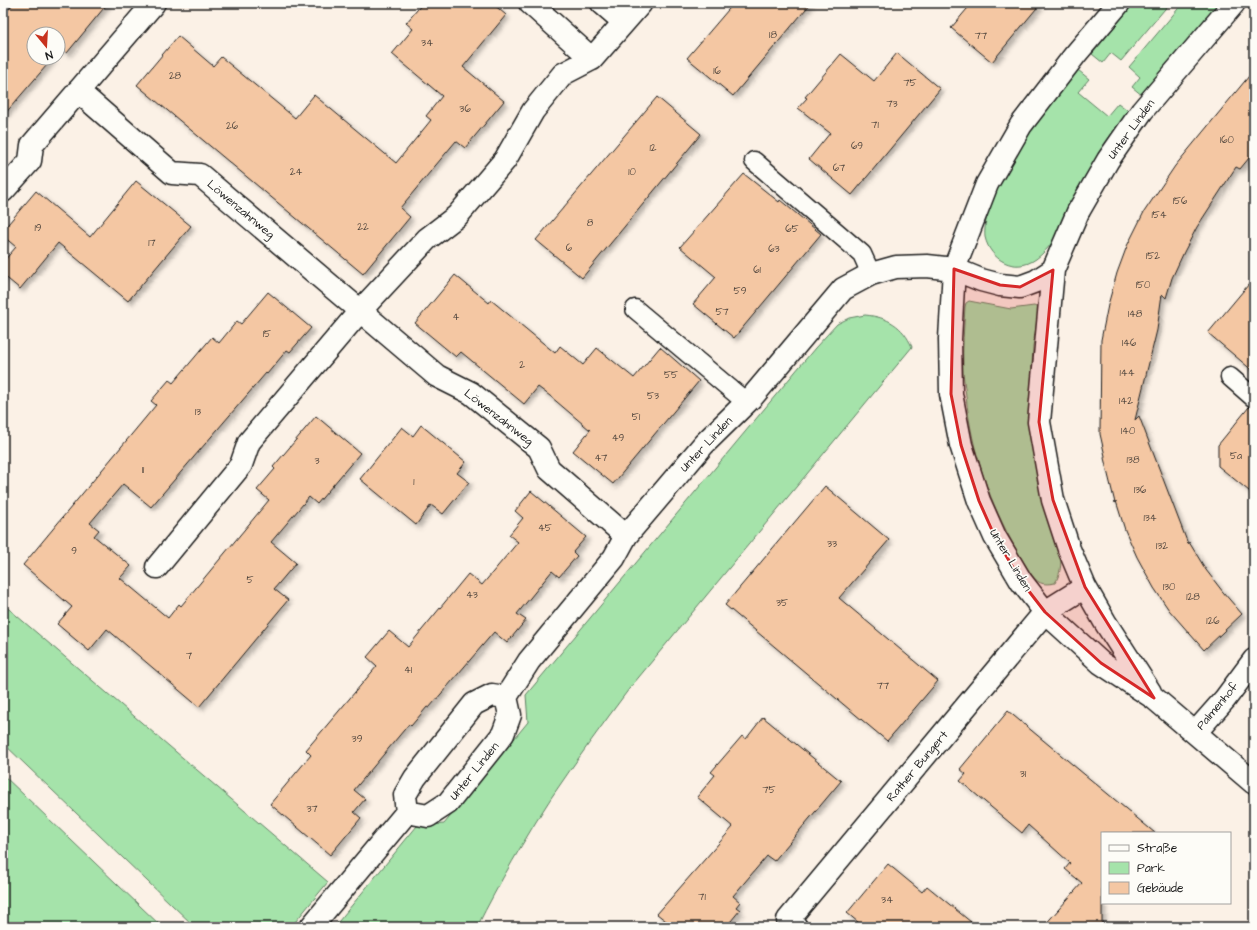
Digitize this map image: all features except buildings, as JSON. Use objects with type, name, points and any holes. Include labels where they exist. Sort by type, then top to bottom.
[{"type":"street","points":[[3,191],[30,161],[32,145],[154,3]]},
{"type":"street","points":[[530,3],[592,59]]},
{"type":"street","points":[[602,3],[624,22]]},
{"type":"street","points":[[157,567],[241,465],[249,442],[360,312],[427,239],[457,216],[505,160],[533,111],[563,74],[592,59],[641,3]]},
{"type":"street","name":"Unter Linden","points":[[1118,3],[1075,55],[1021,125],[987,184],[954,269],[950,339],[951,394],[961,445],[979,501],[995,537],[1022,581],[1045,612],[1101,663],[1154,698],[1254,783]]},
{"type":"street","name":"Unter Linden","points":[[1154,698],[1084,587],[1069,549],[1053,500],[1039,422],[1053,270],[1078,212],[1108,160],[1142,111],[1234,3]]},
{"type":"street","name":"Löwenzahnweg","points":[[78,91],[172,173],[200,175],[437,376],[471,393],[539,448],[548,469],[626,536]]},
{"type":"street","name":"Unter Linden","points":[[407,812],[428,816],[448,803],[503,734],[510,715],[506,697],[529,661],[614,558],[626,536],[704,444],[753,396],[843,289],[871,274],[896,267],[927,266],[954,269],[981,280],[1020,287],[1036,281],[1053,270]]},
{"type":"street","points":[[1045,612],[1084,587]]},
{"type":"street","name":"Rather Bungert","points":[[789,925],[1045,612]]},
{"type":"street","name":"Palmenhof","points":[[1195,733],[1225,699],[1254,660]]},
{"type":"street","points":[[311,927],[407,812],[405,795],[415,778],[474,704],[492,695],[506,697]]},
{"type":"lane","points":[[754,161],[862,254],[871,274]]},
{"type":"lane","points":[[635,309],[746,402]]},
{"type":"lane","points":[[1230,377],[1254,398]]},
{"type":"highlighted area","points":[[954,269],[1000,285],[1020,287],[1053,270],[1039,422],[1053,500],[1085,587],[1154,698],[1101,663],[1045,612],[1021,581],[995,537],[979,501],[961,445],[951,394]]},
{"type":"green space","points":[[1134,3],[1170,3],[1121,61],[1111,53],[1103,63],[1092,54]]},
{"type":"green space","points":[[1183,3],[1221,3],[1143,96],[1132,87],[1140,77],[1129,67]]},
{"type":"green space","points":[[1078,70],[1089,79],[1078,92],[1107,116],[1118,103],[1130,112],[1097,156],[1053,241],[1036,259],[1020,265],[1012,265],[1004,262],[992,252],[985,237],[986,220],[990,204],[1013,159],[1031,129]]},
{"type":"green space","points":[[969,301],[1011,309],[1034,306],[1038,308],[1033,346],[1031,386],[1032,424],[1061,553],[1060,569],[1055,583],[1046,584],[1036,580],[1017,551],[998,514],[977,457],[963,375],[965,307],[966,303]]},
{"type":"green space","points":[[865,315],[888,320],[894,324],[904,333],[912,347],[629,689],[551,798],[512,862],[477,927],[334,927],[417,826],[444,824],[528,722],[526,695],[815,348],[837,324],[849,318]]},
{"type":"green space","points":[[3,604],[328,882],[291,927],[195,927],[3,743]]},
{"type":"green space","points":[[3,775],[162,927],[3,927]]}]
